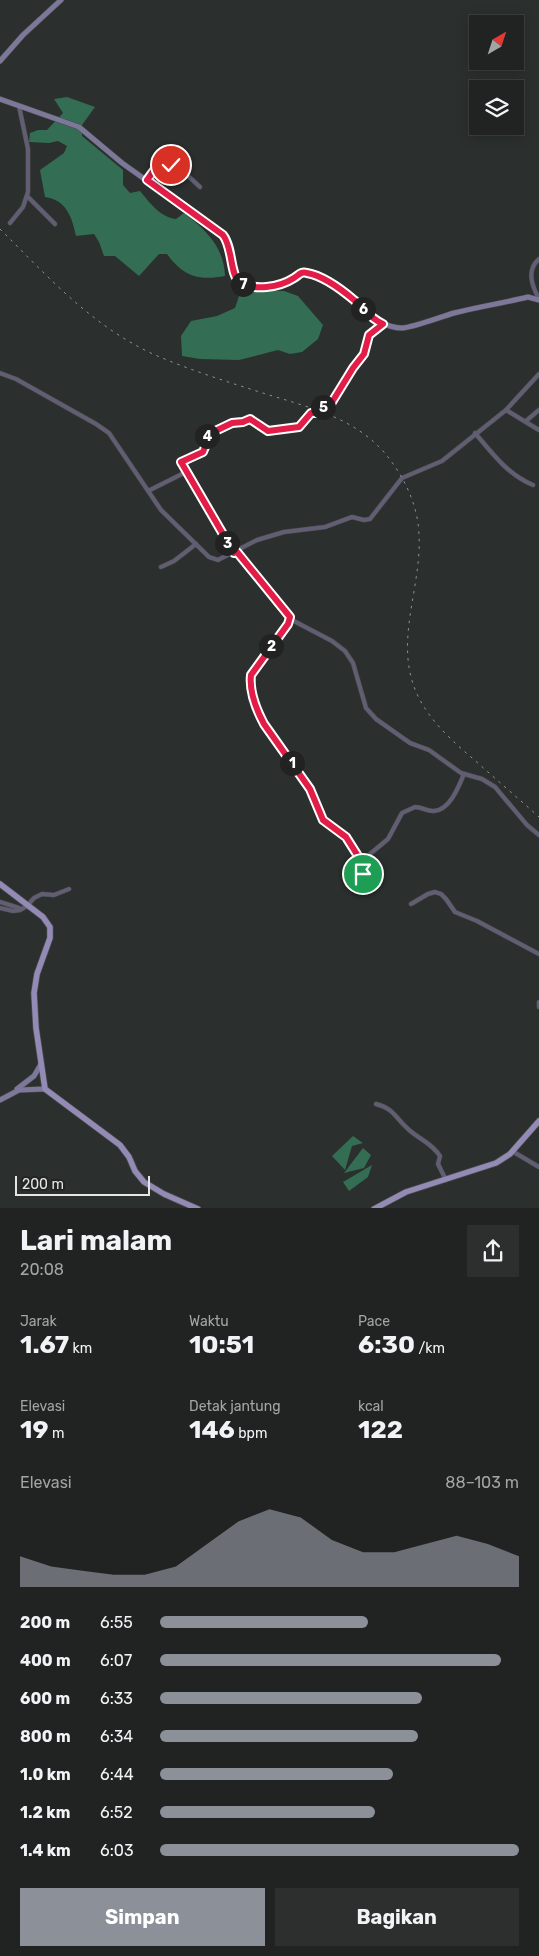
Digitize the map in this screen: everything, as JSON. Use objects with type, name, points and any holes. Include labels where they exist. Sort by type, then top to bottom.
[{"type":"main road","points":[[0,884],[25,907],[46,920],[50,927],[51,934],[37,974],[34,994],[36,1028],[45,1089],[120,1145],[130,1159],[135,1172],[144,1182],[164,1194],[198,1208]]},
{"type":"main road","points":[[374,1208],[406,1192],[492,1164],[512,1151],[539,1121]]},
{"type":"street","points":[[0,61],[23,35],[61,0]]},
{"type":"street","points":[[0,99],[79,127],[122,163],[223,235],[232,254],[235,278],[243,284],[252,287],[264,287],[294,278],[300,273],[305,272],[329,282],[383,324],[402,328],[454,313],[528,297],[539,300]]},
{"type":"street","points":[[10,223],[23,207],[27,196],[28,150],[19,106]]},
{"type":"street","points":[[147,180],[160,162],[164,161],[176,166],[200,187]]},
{"type":"street","points":[[27,196],[55,224]]},
{"type":"street","points":[[539,259],[534,265],[531,279],[539,300]]},
{"type":"street","points":[[383,324],[369,335],[364,354],[329,407],[321,408],[318,413],[311,413],[299,427],[268,431],[250,419],[232,423],[208,435],[203,452],[182,460],[181,463],[235,552],[282,604],[290,619],[332,641],[345,651],[353,664],[366,708],[376,719],[410,743],[429,750],[464,774],[495,787],[527,825],[539,834]]},
{"type":"street","points":[[0,373],[16,379],[109,433],[160,510],[212,559],[218,560],[258,540],[284,532],[325,528],[352,517],[364,520],[370,519],[402,478],[442,460],[506,410],[539,374]]},
{"type":"street","points":[[506,410],[539,430]]},
{"type":"street","points":[[526,422],[539,410]]},
{"type":"street","points":[[475,433],[502,466],[513,476],[533,485]]},
{"type":"street","points":[[148,491],[186,472]]},
{"type":"street","points":[[161,567],[174,561],[196,544]]},
{"type":"street","points":[[290,619],[251,675],[251,688],[255,705],[264,724],[310,789],[323,820],[346,837],[358,856],[365,876],[368,879],[372,875],[370,854],[388,839],[402,813],[415,806],[434,811],[438,810],[453,797],[464,774]]},
{"type":"street","points":[[0,908],[13,911],[25,907],[34,898],[42,894],[54,895],[69,888]]},
{"type":"street","points":[[411,904],[428,894],[434,892],[441,894],[455,912],[477,920],[539,954]]},
{"type":"street","points":[[0,902],[15,908],[25,907]]},
{"type":"street","points":[[539,1002],[539,1007]]},
{"type":"street","points":[[0,1100],[34,1076],[41,1064]]},
{"type":"street","points":[[13,1092],[24,1089],[45,1089]]},
{"type":"street","points":[[376,1104],[391,1110],[406,1127],[433,1146],[440,1156],[438,1164],[446,1180]]},
{"type":"street","points":[[512,1151],[539,1167]]},
{"type":"green space","points":[[67,97],[95,107],[82,125],[82,136],[123,170],[123,185],[130,193],[140,191],[156,209],[170,218],[176,219],[184,213],[200,226],[212,240],[221,256],[225,276],[207,278],[192,275],[179,267],[167,254],[159,254],[139,276],[115,256],[104,256],[94,234],[76,236],[73,223],[67,211],[59,202],[45,197],[40,170],[64,153],[67,146],[58,141],[49,143],[29,142],[30,133],[38,130],[47,130],[63,113],[54,99]]},
{"type":"green space","points":[[241,290],[284,291],[298,296],[323,325],[318,339],[302,352],[290,354],[278,350],[239,360],[200,359],[182,356],[181,336],[191,321],[217,316],[235,308]]},
{"type":"green space","points":[[353,1136],[363,1143],[352,1146],[345,1170],[332,1156]]},
{"type":"green space","points":[[363,1148],[371,1155],[364,1168],[344,1173]]},
{"type":"green space","points":[[372,1165],[368,1177],[349,1191],[343,1182]]},
{"type":"railway","points":[[0,229],[71,299],[90,315],[131,343],[195,371],[329,415],[358,430],[383,451],[397,469],[408,490],[418,523],[419,556],[410,618],[408,659],[412,680],[420,700],[446,735],[539,817]]},
{"type":"route","points":[[171,165],[161,161],[147,180],[223,235],[232,254],[235,278],[238,281],[257,288],[277,284],[305,272],[329,282],[355,300],[383,324],[369,335],[362,358],[353,368],[329,407],[321,408],[318,413],[311,413],[299,427],[268,431],[248,418],[243,422],[234,422],[209,434],[206,438],[203,452],[181,462],[234,553],[237,552],[290,617],[288,624],[251,675],[253,698],[258,714],[264,724],[312,792],[323,820],[346,837],[358,856],[363,874]]}]
